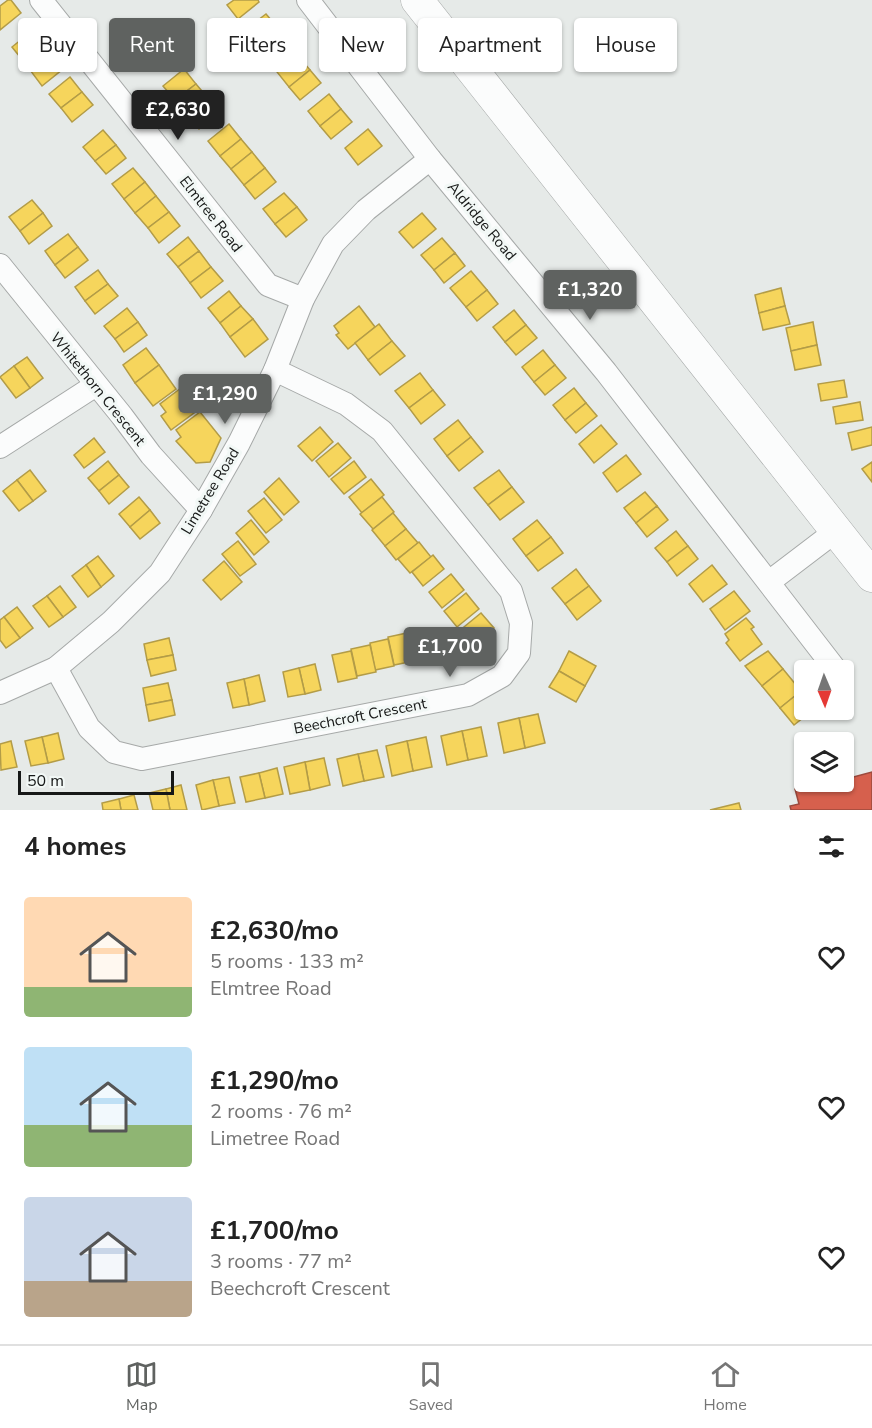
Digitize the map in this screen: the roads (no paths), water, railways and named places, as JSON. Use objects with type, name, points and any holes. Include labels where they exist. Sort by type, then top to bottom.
[{"type":"street","name":"Elmtree Road","points":[[41,0],[268,285],[303,299]]},
{"type":"street","name":"Aldridge Road","points":[[308,0],[430,159],[606,372],[828,660]]},
{"type":"street","points":[[417,0],[872,576]]},
{"type":"street","name":"Limetree Road","points":[[0,693],[56,668],[111,622],[160,573],[201,510],[239,443],[276,370],[303,299],[333,244],[366,210],[430,159]]},
{"type":"street","name":"Whitethorn Crescent","points":[[0,265],[151,455],[201,510]]},
{"type":"street","name":"Beechcroft Crescent","points":[[56,668],[89,728],[114,752],[142,759],[468,695],[502,676],[508,668],[519,653],[522,623],[511,591],[382,431],[346,404],[276,370]]},
{"type":"street","points":[[0,447],[96,385]]},
{"type":"street","points":[[769,582],[836,531]]}]
